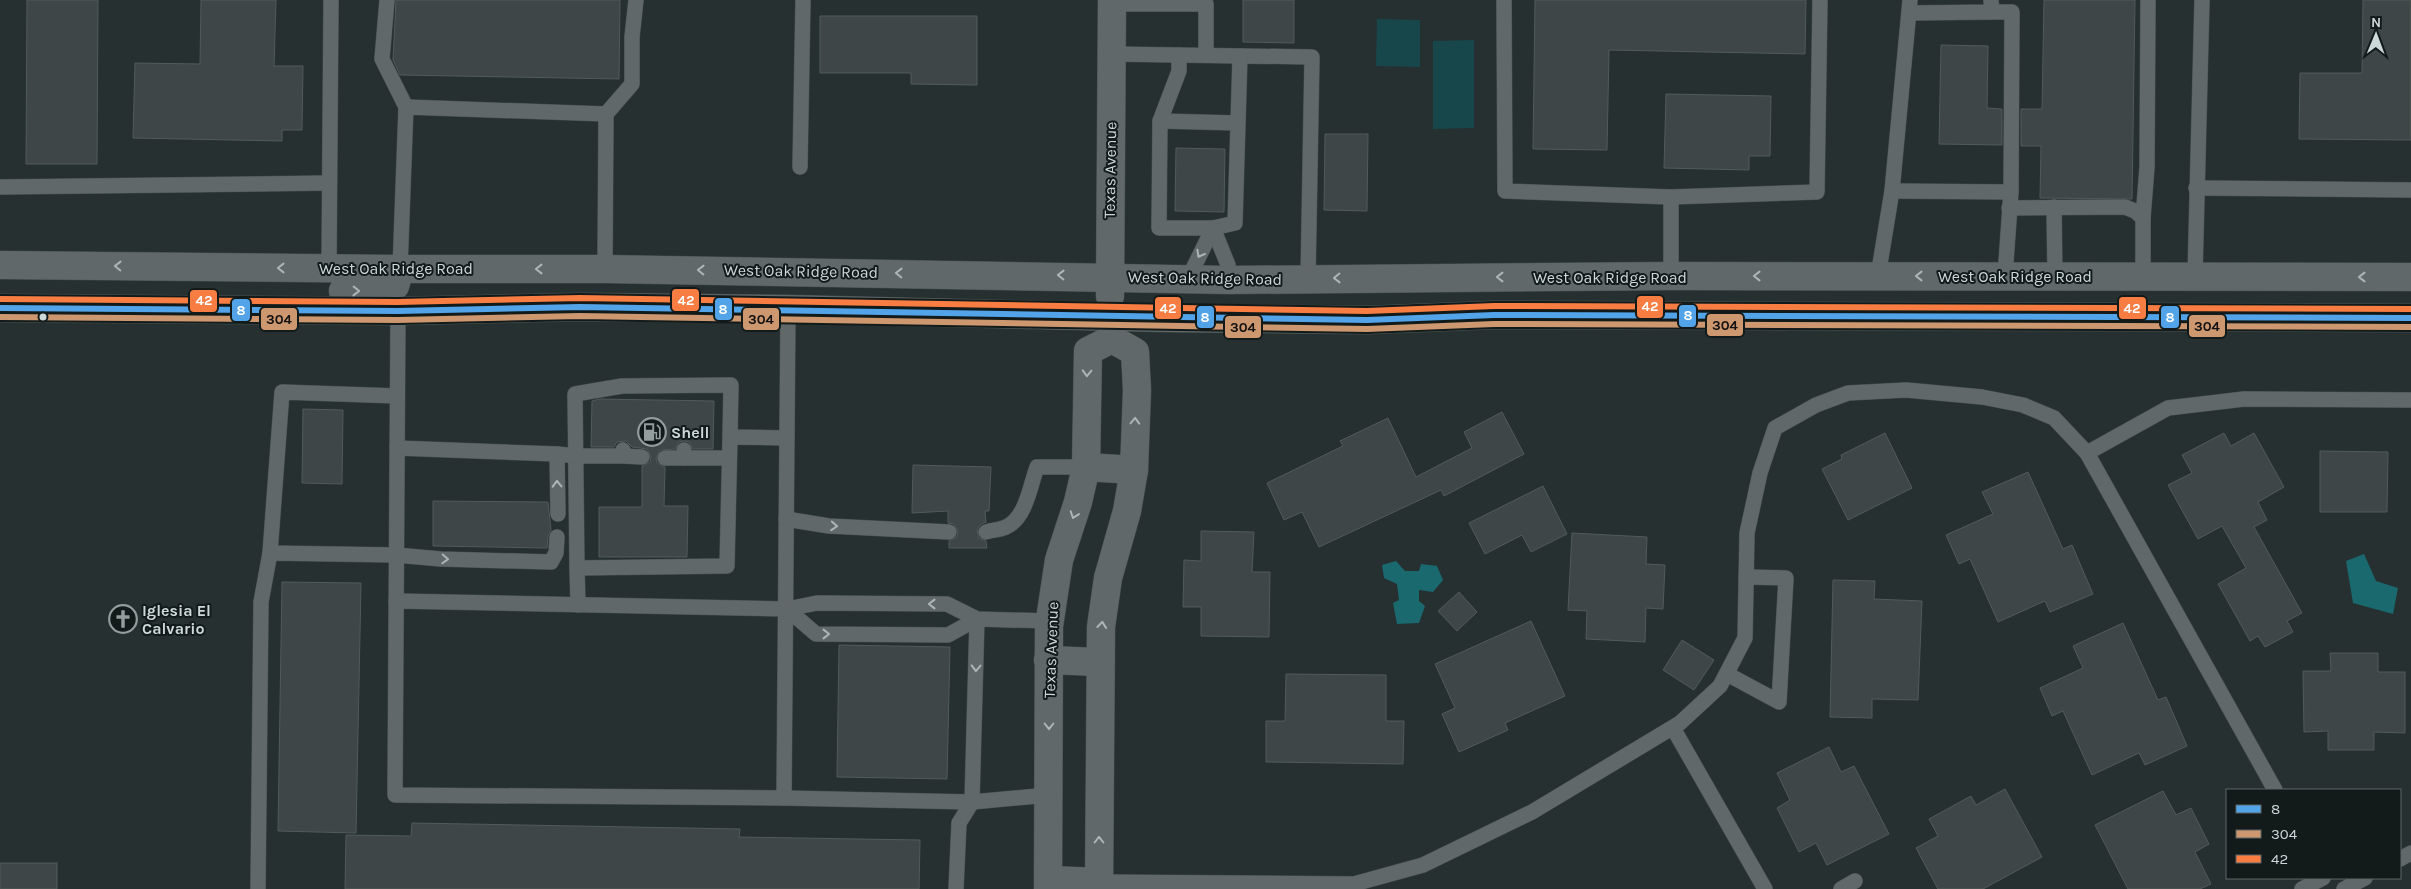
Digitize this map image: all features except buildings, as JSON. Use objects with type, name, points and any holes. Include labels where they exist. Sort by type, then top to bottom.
[{"type":"street","name":"Texas Avenue","points":[[1049,885],[1049,621],[1059,560],[1078,502],[1086,467],[1088,351],[1111,327],[1112,2]]},
{"type":"street","name":"West Oak Ridge Road","points":[[0,265],[605,269],[1110,276],[1230,280],[1671,276],[2411,277]]},
{"type":"street","points":[[315,309],[334,291],[386,291],[395,286],[400,269]]},
{"type":"street","points":[[1494,315],[1523,298],[1658,298],[1666,293],[1669,288],[1671,276]]},
{"type":"street","points":[[2075,316],[2107,301],[2162,300],[2190,297],[2194,288],[2195,276]]},
{"type":"street","points":[[0,308],[398,311],[580,307],[788,309],[1111,327],[1167,318],[1367,320],[1494,315],[2411,318]]},
{"type":"street","points":[[1049,885],[1099,885],[1099,662],[1108,578],[1127,511],[1134,470],[1136,390],[1135,352],[1111,327]]},
{"type":"street","points":[[1086,467],[1134,470]]},
{"type":"street","points":[[1048,660],[1099,662]]},
{"type":"lane","points":[[330,268],[331,0]]},
{"type":"lane","points":[[387,0],[382,59],[406,107],[400,269]]},
{"type":"lane","points":[[605,269],[606,114],[632,84],[632,37],[636,0]]},
{"type":"lane","points":[[800,167],[803,0]]},
{"type":"lane","points":[[1504,0],[1505,191],[1671,197],[1817,192],[1820,0]]},
{"type":"lane","points":[[2143,276],[2143,218],[2147,167],[2148,0]]},
{"type":"lane","points":[[2195,276],[2202,0]]},
{"type":"lane","points":[[1112,2],[1206,4],[1206,55]]},
{"type":"lane","points":[[1878,276],[1892,192],[1910,6],[1991,6],[2012,12],[2011,192],[2005,276]]},
{"type":"lane","points":[[1112,54],[1312,57],[1308,279]]},
{"type":"lane","points":[[1179,55],[1179,72],[1160,121],[1159,228],[1214,228],[1235,223],[1240,56]]},
{"type":"lane","points":[[406,107],[606,114]]},
{"type":"lane","points":[[1160,121],[1238,123]]},
{"type":"lane","points":[[0,187],[329,183]]},
{"type":"lane","points":[[2196,188],[2411,190]]},
{"type":"lane","points":[[1892,192],[2011,192]]},
{"type":"lane","points":[[1671,197],[1671,276]]},
{"type":"lane","points":[[2054,207],[2055,276]]},
{"type":"lane","points":[[2009,208],[2124,207],[2135,211],[2143,218]]},
{"type":"lane","points":[[1188,279],[1214,228]]},
{"type":"lane","points":[[1214,228],[1228,265],[1230,280]]},
{"type":"lane","points":[[784,798],[788,309]]},
{"type":"lane","points":[[398,311],[395,795],[784,798],[972,802],[1049,795]]},
{"type":"lane","points":[[577,568],[726,566],[731,384],[684,393],[575,394],[577,456],[577,568],[578,605]]},
{"type":"lane","points":[[1099,885],[1354,884],[1423,865],[1532,812],[1672,728],[1720,686],[1745,638],[1747,533],[1760,473],[1775,428],[1824,402],[1848,393],[1906,390],[1982,397],[2023,405],[2054,418],[2087,453],[2274,789]]},
{"type":"lane","points":[[258,889],[261,602],[270,553],[282,392],[397,396]]},
{"type":"lane","points":[[2087,453],[2168,408],[2244,399],[2411,400]]},
{"type":"lane","points":[[730,437],[786,438]]},
{"type":"lane","points":[[397,448],[577,456],[623,453],[642,457]]},
{"type":"lane","points":[[557,454],[558,514]]},
{"type":"lane","points":[[665,458],[684,454],[728,458]]},
{"type":"lane","points":[[986,532],[1006,527],[1016,520],[1024,506],[1037,467],[1086,467]]},
{"type":"lane","points":[[786,519],[829,526],[949,532]]},
{"type":"lane","points":[[270,553],[396,555],[441,560],[551,562],[556,552],[557,537]]},
{"type":"lane","points":[[1727,674],[1779,702],[1786,578],[1746,576]]},
{"type":"lane","points":[[396,602],[787,609],[817,603],[947,604],[978,619],[1049,621]]},
{"type":"lane","points":[[787,609],[816,634],[948,635],[978,619]]},
{"type":"lane","points":[[956,889],[959,823],[972,802],[978,619]]},
{"type":"lane","points":[[1672,728],[1765,889]]},
{"type":"lane","points":[[2302,889],[2321,879]]},
{"type":"lane","points":[[2344,889],[2363,879]]},
{"type":"lane","points":[[1841,889],[1855,881]]},
{"type":"shaded area","points":[[1377,19],[1420,20],[1420,67],[1376,66]]},
{"type":"shaded area","points":[[1474,40],[1474,128],[1433,129],[1433,41]]},
{"type":"shaded area","points":[[2364,554],[2376,581],[2398,588],[2393,614],[2353,603],[2346,561]]},
{"type":"shaded area","points":[[1396,561],[1405,571],[1419,571],[1421,564],[1437,566],[1443,580],[1433,592],[1419,590],[1419,601],[1425,606],[1419,623],[1397,624],[1393,603],[1399,600],[1397,584],[1384,578],[1382,565]]},
{"type":"transit line","name":"42","points":[[0,299],[398,302],[580,298],[1367,311],[1494,306],[2411,309]]},
{"type":"transit line","name":"8","points":[[0,308],[398,311],[580,307],[1367,320],[1494,315],[2411,318]]},
{"type":"transit line","name":"304","points":[[0,317],[398,320],[580,316],[1367,329],[1494,324],[2411,327]]},
{"type":"place","name":"Shell","points":[[652,432]]},
{"type":"place","name":"Iglesia El Calvario","points":[[123,619]]}]
